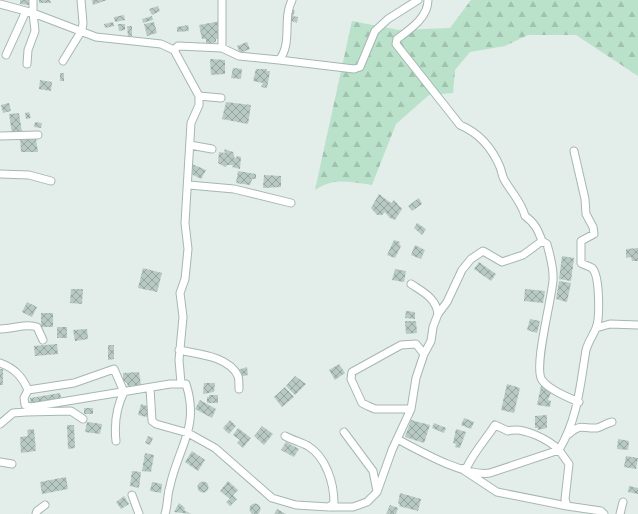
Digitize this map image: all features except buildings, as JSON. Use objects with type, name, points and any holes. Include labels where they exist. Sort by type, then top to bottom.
[{"type":"street","points":[[26,64],[28,50],[35,31],[33,0]]},
{"type":"street","points":[[63,61],[82,30],[83,23],[81,0]]},
{"type":"street","points":[[222,0],[222,48]]},
{"type":"street","points":[[279,60],[284,53],[286,45],[287,16],[292,0]]},
{"type":"street","points":[[174,50],[178,46],[222,48],[239,56],[354,70],[360,67],[375,31],[388,19],[418,0]]},
{"type":"street","points":[[428,0],[428,5],[417,24],[396,39],[396,44],[460,126],[473,131],[485,142],[500,166],[504,180],[524,209],[525,216],[533,221],[542,241],[546,244],[552,265],[553,280],[540,361],[540,375],[543,381],[566,396],[579,402]]},
{"type":"street","points":[[0,4],[33,13],[82,30],[96,37],[161,44],[174,50],[199,96],[199,105],[191,123],[186,223],[188,249],[185,279],[180,293],[183,317],[179,350],[181,384]]},
{"type":"street","points":[[6,55],[26,11]]},
{"type":"street","points":[[199,96],[221,98]]},
{"type":"street","points":[[0,136],[38,135]]},
{"type":"street","points":[[190,145],[212,149]]},
{"type":"street","points":[[397,439],[462,469],[479,474],[490,472],[559,450],[568,436],[579,402],[587,349],[591,335],[596,328],[599,303],[596,275],[593,268],[581,263],[581,241],[594,234],[593,227],[586,214],[585,199],[574,151]]},
{"type":"street","points":[[0,174],[29,175],[51,181]]},
{"type":"street","points":[[189,185],[234,189],[291,203]]},
{"type":"street","points":[[150,388],[152,421],[160,426],[188,433],[215,448],[272,498],[318,510],[329,507],[353,507],[367,502],[377,492],[397,439],[411,409],[416,378],[424,354],[431,341],[433,327],[438,314],[447,302],[462,270],[471,260],[483,251],[502,262],[523,254],[542,241]]},
{"type":"street","points":[[411,284],[429,296],[437,307],[438,314]]},
{"type":"street","points":[[0,329],[9,329],[31,324],[37,327],[43,340]]},
{"type":"street","points":[[596,328],[610,324],[638,326]]},
{"type":"street","points":[[411,409],[375,409],[362,403],[351,379],[352,372],[401,345],[416,344],[424,354]]},
{"type":"street","points":[[179,350],[214,358],[229,366],[238,376],[239,388]]},
{"type":"street","points":[[0,363],[15,370],[28,390]]},
{"type":"street","points":[[28,390],[74,383],[114,369],[124,392],[118,406],[114,427],[116,441]]},
{"type":"street","points":[[28,390],[24,398],[25,405],[31,407],[150,388],[186,384],[191,412],[188,433],[170,486],[165,514]]},
{"type":"street","points":[[0,424],[13,414],[26,412],[70,411],[83,419]]},
{"type":"street","points":[[568,436],[579,427],[598,428],[605,423],[612,422]]},
{"type":"street","points":[[462,469],[467,467],[473,454],[484,442],[495,425],[508,431],[515,429],[528,433],[554,446],[559,450],[569,464],[565,499],[567,506]]},
{"type":"street","points":[[344,432],[373,471],[377,492]]},
{"type":"street","points":[[285,436],[309,447],[324,462],[334,489],[334,503],[329,507]]},
{"type":"street","points":[[0,462],[12,464]]},
{"type":"street","points":[[462,469],[497,492],[601,511],[604,514]]},
{"type":"street","points":[[132,495],[139,514]]},
{"type":"street","points":[[620,514],[623,502]]},
{"type":"street","points":[[36,514],[37,511],[45,505]]},
{"type":"green space","points":[[471,0],[638,0],[638,76],[576,35],[528,35],[505,46],[470,52],[455,70],[453,93],[429,95],[396,124],[372,185],[336,182],[329,183],[315,190],[352,21],[399,30],[450,28]]}]
